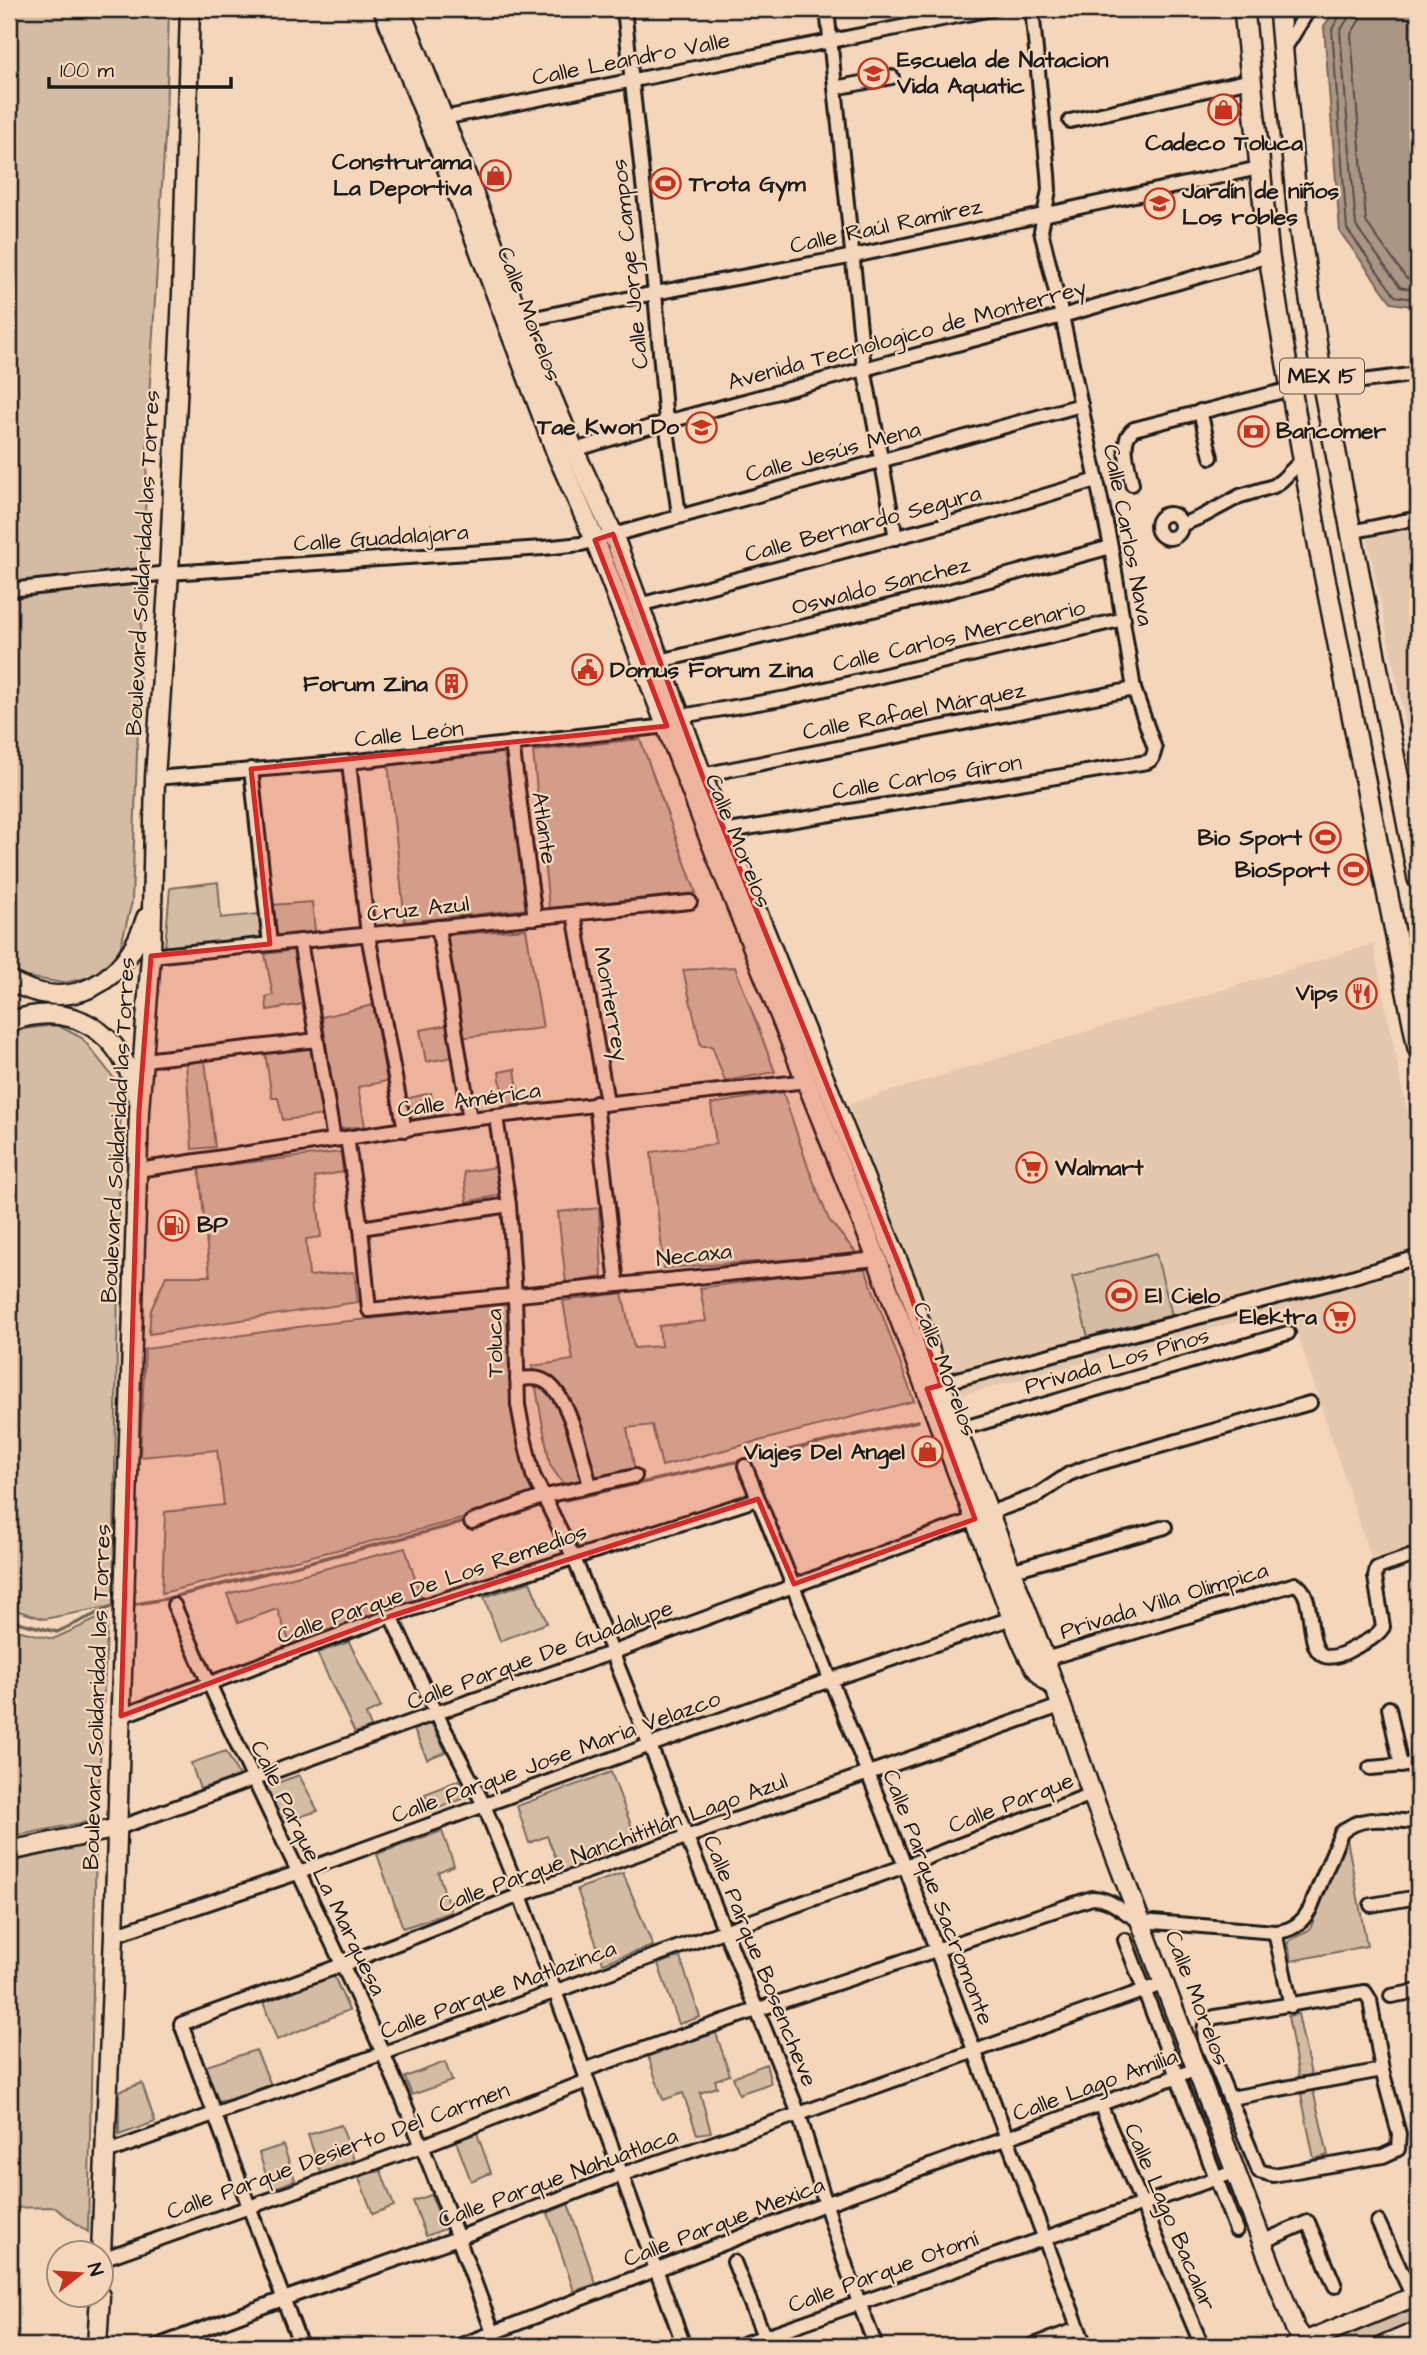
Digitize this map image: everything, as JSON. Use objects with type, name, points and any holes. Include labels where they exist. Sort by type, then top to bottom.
[{"type":"main road","name":"Boulevard Solidaridad las Torres","points":[[102,2240],[118,1828],[139,1111],[151,956],[155,778],[169,573],[182,294],[190,9]]},
{"type":"main road","name":"Calle Morelos","points":[[383,9],[470,226],[566,453],[613,534],[660,661],[674,721],[702,775],[717,833],[907,1284],[934,1387],[957,1430],[1012,1618],[1032,1665],[1042,1678],[1053,1686]]},
{"type":"main road","name":"Calle Morelos","points":[[400,9],[490,235],[595,540],[674,721],[807,1081],[877,1259],[934,1387],[982,1516],[1010,1572],[1045,1659],[1060,1706],[1164,1983],[1264,2241],[1299,2342]]},
{"type":"main road","name":"MEX 15","points":[[1244,9],[1265,225],[1291,389],[1317,538],[1418,1048]]},
{"type":"main road","name":"MEX 15","points":[[1279,9],[1298,219],[1323,386],[1418,879]]},
{"type":"main road","points":[[9,981],[30,992],[52,996],[79,991],[103,981],[131,954],[142,930],[151,899]]},
{"type":"main road","points":[[9,1021],[30,1015],[56,1015],[81,1021],[103,1034],[119,1051],[126,1064],[134,1085],[139,1111]]},
{"type":"main road","points":[[9,1851],[118,1828]]},
{"type":"main road","points":[[1299,2342],[1416,2296]]},
{"type":"main road","points":[[97,2346],[99,2310]]},
{"type":"main road","points":[[1383,2346],[1418,2331]]},
{"type":"street","name":"Calle Jorge Campos","points":[[624,9],[655,293],[666,422],[679,515]]},
{"type":"street","points":[[827,9],[864,368],[896,538]]},
{"type":"street","name":"Calle Leandro Valle","points":[[443,118],[992,9]]},
{"type":"street","name":"Calle Carlos Nava","points":[[1032,9],[1049,190],[1041,232],[1082,405],[1111,547],[1134,689],[1155,749],[1152,759]]},
{"type":"street","points":[[1283,51],[1309,9]]},
{"type":"street","points":[[835,88],[892,77]]},
{"type":"street","points":[[1070,121],[1251,80]]},
{"type":"street","name":"Calle Raúl Ramírez","points":[[520,321],[854,256],[1259,168]]},
{"type":"street","name":"Avenida Tecnologico de Monterrey","points":[[566,453],[666,422],[1062,316],[1269,256]]},
{"type":"street","points":[[1323,386],[1418,374]]},
{"type":"street","points":[[1132,484],[1125,440],[1127,433],[1200,411],[1291,389]]},
{"type":"street","name":"Calle Jesús Mena","points":[[595,540],[1082,405]]},
{"type":"street","points":[[1200,411],[1211,457]]},
{"type":"street","points":[[1181,525],[1240,496],[1274,485],[1303,459]]},
{"type":"street","name":"Calle Bernardo Segura","points":[[639,605],[896,538],[1097,480]]},
{"type":"street","points":[[1351,532],[1418,518]]},
{"type":"street","name":"Calle Guadalajara","points":[[9,590],[169,573],[543,548],[595,540]]},
{"type":"street","name":"Oswaldo Sanchez","points":[[660,661],[923,598],[1111,547]]},
{"type":"street","name":"Calle Carlos Mercenario","points":[[674,721],[787,698],[1124,619]]},
{"type":"street","name":"Calle Rafael Márquez","points":[[702,775],[1134,689]]},
{"type":"street","name":"Calle León","points":[[155,778],[348,762],[674,721]]},
{"type":"street","name":"Atlante","points":[[512,743],[535,918]]},
{"type":"street","name":"Calle Carlos Giron","points":[[717,833],[1147,762],[1152,759]]},
{"type":"street","points":[[348,762],[368,935],[405,1130]]},
{"type":"street","points":[[251,769],[270,944]]},
{"type":"street","name":"Cruz Azul","points":[[151,956],[690,902]]},
{"type":"street","name":"Monterrey","points":[[574,914],[602,1103],[617,1284]]},
{"type":"street","points":[[438,927],[470,1119]]},
{"type":"street","points":[[300,941],[317,1040],[361,1228],[509,1205]]},
{"type":"street","points":[[144,1060],[317,1040]]},
{"type":"street","name":"Calle América","points":[[138,1170],[470,1119],[807,1081]]},
{"type":"street","name":"Toluca","points":[[496,1116],[509,1205],[516,1295],[518,1405],[533,1475],[574,1558]]},
{"type":"street","name":"Necaxa","points":[[361,1228],[369,1310],[877,1259]]},
{"type":"street","points":[[934,1387],[1338,1281],[1418,1257]]},
{"type":"street","name":"Privada Los Pinos","points":[[957,1430],[1288,1333]]},
{"type":"street","points":[[517,1379],[541,1379],[561,1397],[590,1485]]},
{"type":"street","name":"Calle Parque De Guadalupe","points":[[118,1828],[611,1653],[1036,1496],[1078,1470],[1310,1402]]},
{"type":"street","name":"Calle Parque Sacromonte","points":[[746,1466],[905,1866],[1085,2346]]},
{"type":"street","points":[[471,1522],[545,1496],[635,1476]]},
{"type":"street","name":"Calle Parque De Los Remedios","points":[[121,1716],[391,1616],[758,1499]]},
{"type":"street","points":[[1010,1572],[1165,1527]]},
{"type":"street","name":"Privada Villa Olimpica","points":[[1045,1659],[1295,1584],[1303,1590],[1315,1645],[1322,1655],[1330,1658],[1344,1654],[1381,1630],[1383,1619],[1375,1577],[1377,1568],[1418,1554]]},
{"type":"street","name":"Calle Parque Bosencheve","points":[[574,1558],[799,2114],[858,2304],[876,2346]]},
{"type":"street","name":"Calle Parque La Marquesa","points":[[174,1605],[252,1780],[383,2053],[422,2146],[496,2340]]},
{"type":"street","points":[[391,1616],[436,1713],[484,1805],[520,1895],[684,2346]]},
{"type":"street","name":"Calle Parque Jose Maria Velazco","points":[[114,1935],[297,1873],[830,1680],[1012,1618]]},
{"type":"street","name":"Calle Parque Nanchititlán Lago Azul","points":[[215,2114],[180,2026],[182,2024],[520,1895],[1060,1706]]},
{"type":"street","points":[[1389,1708],[1401,1766]]},
{"type":"street","points":[[1370,1768],[1418,1764]]},
{"type":"street","name":"Calle Parque","points":[[905,1866],[1093,1794]]},
{"type":"street","points":[[1141,1921],[1275,1932],[1292,1930],[1304,1919],[1341,1833],[1350,1824],[1363,1820],[1418,1822]]},
{"type":"street","name":"Calle Parque Matlazinca","points":[[105,2153],[905,1866]]},
{"type":"street","points":[[1371,1905],[1418,1897]]},
{"type":"street","name":"Calle Parque Desierto Del Carmen","points":[[116,2254],[422,2146],[585,2075],[756,2010],[1092,1898],[1112,1901],[1141,1921]]},
{"type":"street","points":[[1275,1932],[1291,2006]]},
{"type":"street","points":[[1125,1940],[1236,2230]]},
{"type":"street","name":"Calle Parque Nahuatlaca","points":[[157,2346],[458,2238],[623,2174],[1164,1983]]},
{"type":"street","points":[[1391,1996],[1418,1991]]},
{"type":"street","points":[[1365,1992],[1370,2000],[1382,2070],[1399,2134],[1398,2149],[1393,2153],[1273,2175],[1263,2174],[1254,2164],[1231,2098],[1205,2039],[1204,2026],[1207,2021],[1222,2015],[1291,2006],[1365,1992]]},
{"type":"street","name":"Calle Lago Amilia","points":[[1007,2140],[1197,2069]]},
{"type":"street","points":[[1231,2098],[1382,2070]]},
{"type":"street","name":"Calle Lago Bacalar","points":[[1100,2104],[1202,2346]]},
{"type":"street","points":[[215,2114],[301,2346]]},
{"type":"street","name":"Calle Parque Mexica","points":[[459,2346],[496,2340],[656,2271],[825,2204],[1007,2140]]},
{"type":"street","name":"Calle Parque Otomí","points":[[737,2346],[1237,2171]]},
{"type":"street","points":[[1264,2241],[1308,2222],[1335,2286]]},
{"type":"street","points":[[1378,2222],[1416,2296]]},
{"type":"street","points":[[734,2262],[764,2336]]},
{"type":"street","points":[[1031,2346],[1078,2329]]},
{"type":"highlighted area","points":[[613,534],[702,775],[907,1284],[941,1385],[927,1389],[975,1519],[794,1584],[758,1499],[391,1616],[121,1716],[139,1111],[151,956],[270,944],[251,769],[667,726],[595,540]]},
{"type":"shaded area","points":[[9,9],[169,9],[166,120],[149,398],[132,902],[114,972],[63,983],[15,975],[9,966]]},
{"type":"shaded area","points":[[1418,526],[1418,783],[1367,537]]},
{"type":"shaded area","points":[[640,739],[696,893],[549,908],[533,751]]},
{"type":"shaded area","points":[[504,752],[528,909],[405,922],[388,763]]},
{"type":"shaded area","points":[[218,882],[221,918],[259,914],[261,942],[165,947],[170,888]]},
{"type":"shaded area","points":[[312,902],[315,931],[274,936],[271,905]]},
{"type":"shaded area","points":[[526,929],[543,1028],[459,1038],[447,935]]},
{"type":"shaded area","points":[[1373,944],[1418,1165],[1418,1547],[1371,1559],[1289,1308],[947,1399],[849,1104]]},
{"type":"shaded area","points":[[293,950],[304,1004],[267,1010],[266,997],[273,995],[265,954]]},
{"type":"shaded area","points":[[735,967],[775,1072],[725,1081],[712,1046],[701,1046],[683,970]]},
{"type":"shaded area","points":[[373,1005],[387,1081],[358,1087],[365,1126],[339,1129],[322,1017]]},
{"type":"shaded area","points":[[57,1025],[82,1038],[121,1087],[113,1606],[44,1619],[9,1608],[9,1037],[23,1029]]},
{"type":"shaded area","points":[[448,1025],[453,1057],[426,1062],[420,1030]]},
{"type":"shaded area","points":[[315,1046],[326,1115],[283,1120],[278,1098],[272,1098],[265,1052]]},
{"type":"shaded area","points":[[205,1060],[215,1147],[192,1149],[186,1062]]},
{"type":"shaded area","points":[[515,1069],[520,1104],[504,1106],[499,1072]]},
{"type":"shaded area","points":[[783,1092],[829,1220],[858,1255],[664,1268],[651,1152],[716,1144],[711,1104]]},
{"type":"shaded area","points":[[431,1093],[435,1117],[408,1120],[405,1099]]},
{"type":"shaded area","points":[[341,1152],[343,1172],[315,1177],[321,1237],[306,1239],[309,1276],[354,1272],[358,1302],[149,1334],[151,1310],[166,1276],[210,1276],[199,1168]]},
{"type":"shaded area","points":[[496,1167],[500,1195],[467,1202],[464,1172]]},
{"type":"shaded area","points":[[599,1208],[602,1277],[566,1283],[558,1212]]},
{"type":"shaded area","name":"El Cielo","points":[[1156,1254],[1172,1315],[1088,1337],[1072,1277]]},
{"type":"shaded area","points":[[864,1265],[914,1401],[662,1466],[652,1425],[627,1428],[635,1470],[568,1491],[550,1465],[532,1366],[573,1360],[563,1301],[622,1293],[634,1348],[661,1346],[659,1326],[706,1321],[700,1288]]},
{"type":"shaded area","points":[[507,1304],[512,1371],[527,1459],[552,1497],[162,1593],[165,1512],[224,1505],[217,1450],[140,1457],[145,1349],[312,1325]]},
{"type":"shaded area","points":[[405,1548],[422,1600],[291,1646],[277,1609],[238,1623],[227,1594]]},
{"type":"shaded area","points":[[530,1582],[547,1623],[500,1641],[484,1597]]},
{"type":"shaded area","points":[[108,1614],[97,1820],[9,1837],[9,1628],[53,1639]]},
{"type":"shaded area","points":[[349,1642],[381,1707],[366,1714],[371,1727],[355,1733],[317,1653]]},
{"type":"shaded area","points":[[431,1723],[446,1752],[427,1759],[414,1730]]},
{"type":"shaded area","points":[[226,1751],[239,1776],[200,1789],[191,1763]]},
{"type":"shaded area","points":[[611,1772],[639,1846],[562,1873],[547,1836],[529,1843],[517,1806]]},
{"type":"shaded area","points":[[299,1775],[318,1811],[283,1822],[266,1787]]},
{"type":"shaded area","points":[[459,1780],[470,1796],[431,1811],[425,1794]]},
{"type":"shaded area","points":[[442,1831],[454,1865],[438,1872],[451,1912],[403,1928],[377,1854]]},
{"type":"shaded area","points":[[1347,1839],[1367,1946],[1291,1961],[1288,1942],[1310,1929]]},
{"type":"shaded area","points":[[96,1843],[88,2232],[54,2207],[9,2208],[9,1862]]},
{"type":"shaded area","points":[[623,1873],[653,1946],[603,1963],[577,1889]]},
{"type":"shaded area","points":[[680,1957],[700,2017],[679,2024],[658,1964]]},
{"type":"shaded area","points":[[334,1976],[349,2010],[277,2040],[263,2002]]},
{"type":"shaded area","points":[[1298,2014],[1311,2075],[1299,2077],[1288,2016]]},
{"type":"shaded area","points":[[716,2033],[730,2075],[715,2080],[717,2087],[700,2093],[711,2132],[697,2134],[683,2093],[663,2100],[648,2056]]},
{"type":"shaded area","points":[[256,2050],[271,2085],[215,2103],[200,2068]]},
{"type":"shaded area","points":[[445,2062],[452,2081],[412,2095],[405,2077]]},
{"type":"shaded area","points":[[766,2064],[771,2083],[739,2094],[733,2077]]},
{"type":"shaded area","points":[[142,2083],[155,2122],[119,2135],[119,2091]]},
{"type":"shaded area","points":[[1313,2090],[1328,2155],[1314,2159],[1301,2094]]},
{"type":"shaded area","points":[[341,2125],[354,2160],[321,2173],[308,2135]]},
{"type":"shaded area","points":[[477,2133],[491,2173],[471,2181],[456,2141]]},
{"type":"shaded area","points":[[283,2145],[295,2180],[271,2190],[259,2153]]},
{"type":"shaded area","points":[[381,2171],[394,2206],[373,2214],[358,2176]]},
{"type":"shaded area","points":[[431,2195],[445,2229],[426,2236],[413,2201]]},
{"type":"shaded area","points":[[568,2204],[596,2284],[574,2291],[548,2213]]},
{"type":"shaded area","points":[[1418,2303],[1418,2322],[1363,2346],[1312,2346]]},
{"type":"water","points":[[1336,9],[1418,9],[1418,307],[1392,303],[1340,232],[1324,26]]},
{"type":"waterway","points":[[565,1500],[918,1421]]},
{"type":"waterway","points":[[130,1605],[165,1599],[461,1523]]},
{"type":"waterway","points":[[9,1620],[57,1632],[118,1606]]},
{"type":"place","name":"Escuela de Natacion Vida Aquatic","points":[[874,73]]},
{"type":"place","name":"Cadeco Toluca","points":[[1224,109]]},
{"type":"place","name":"Construrama La Deportiva","points":[[495,175]]},
{"type":"place","name":"Trota Gym","points":[[666,184]]},
{"type":"place","name":"Jardín de niños Los robles","points":[[1159,204]]},
{"type":"place","name":"Tae Kwon Do","points":[[702,427]]},
{"type":"place","name":"Bancomer","points":[[1253,431]]},
{"type":"place","name":"Domus Forum Zina","points":[[587,670]]},
{"type":"place","name":"Forum Zina","points":[[451,684]]},
{"type":"place","name":"Bio Sport","points":[[1325,838]]},
{"type":"place","name":"BioSport","points":[[1353,870]]},
{"type":"place","name":"Vips","points":[[1361,993]]},
{"type":"place","name":"Walmart","points":[[1032,1168]]},
{"type":"place","name":"BP","points":[[174,1225]]},
{"type":"place","name":"El Cielo","points":[[1122,1296]]},
{"type":"place","name":"Elektra","points":[[1340,1317]]},
{"type":"place","name":"Viajes Del Angel","points":[[928,1452]]}]
